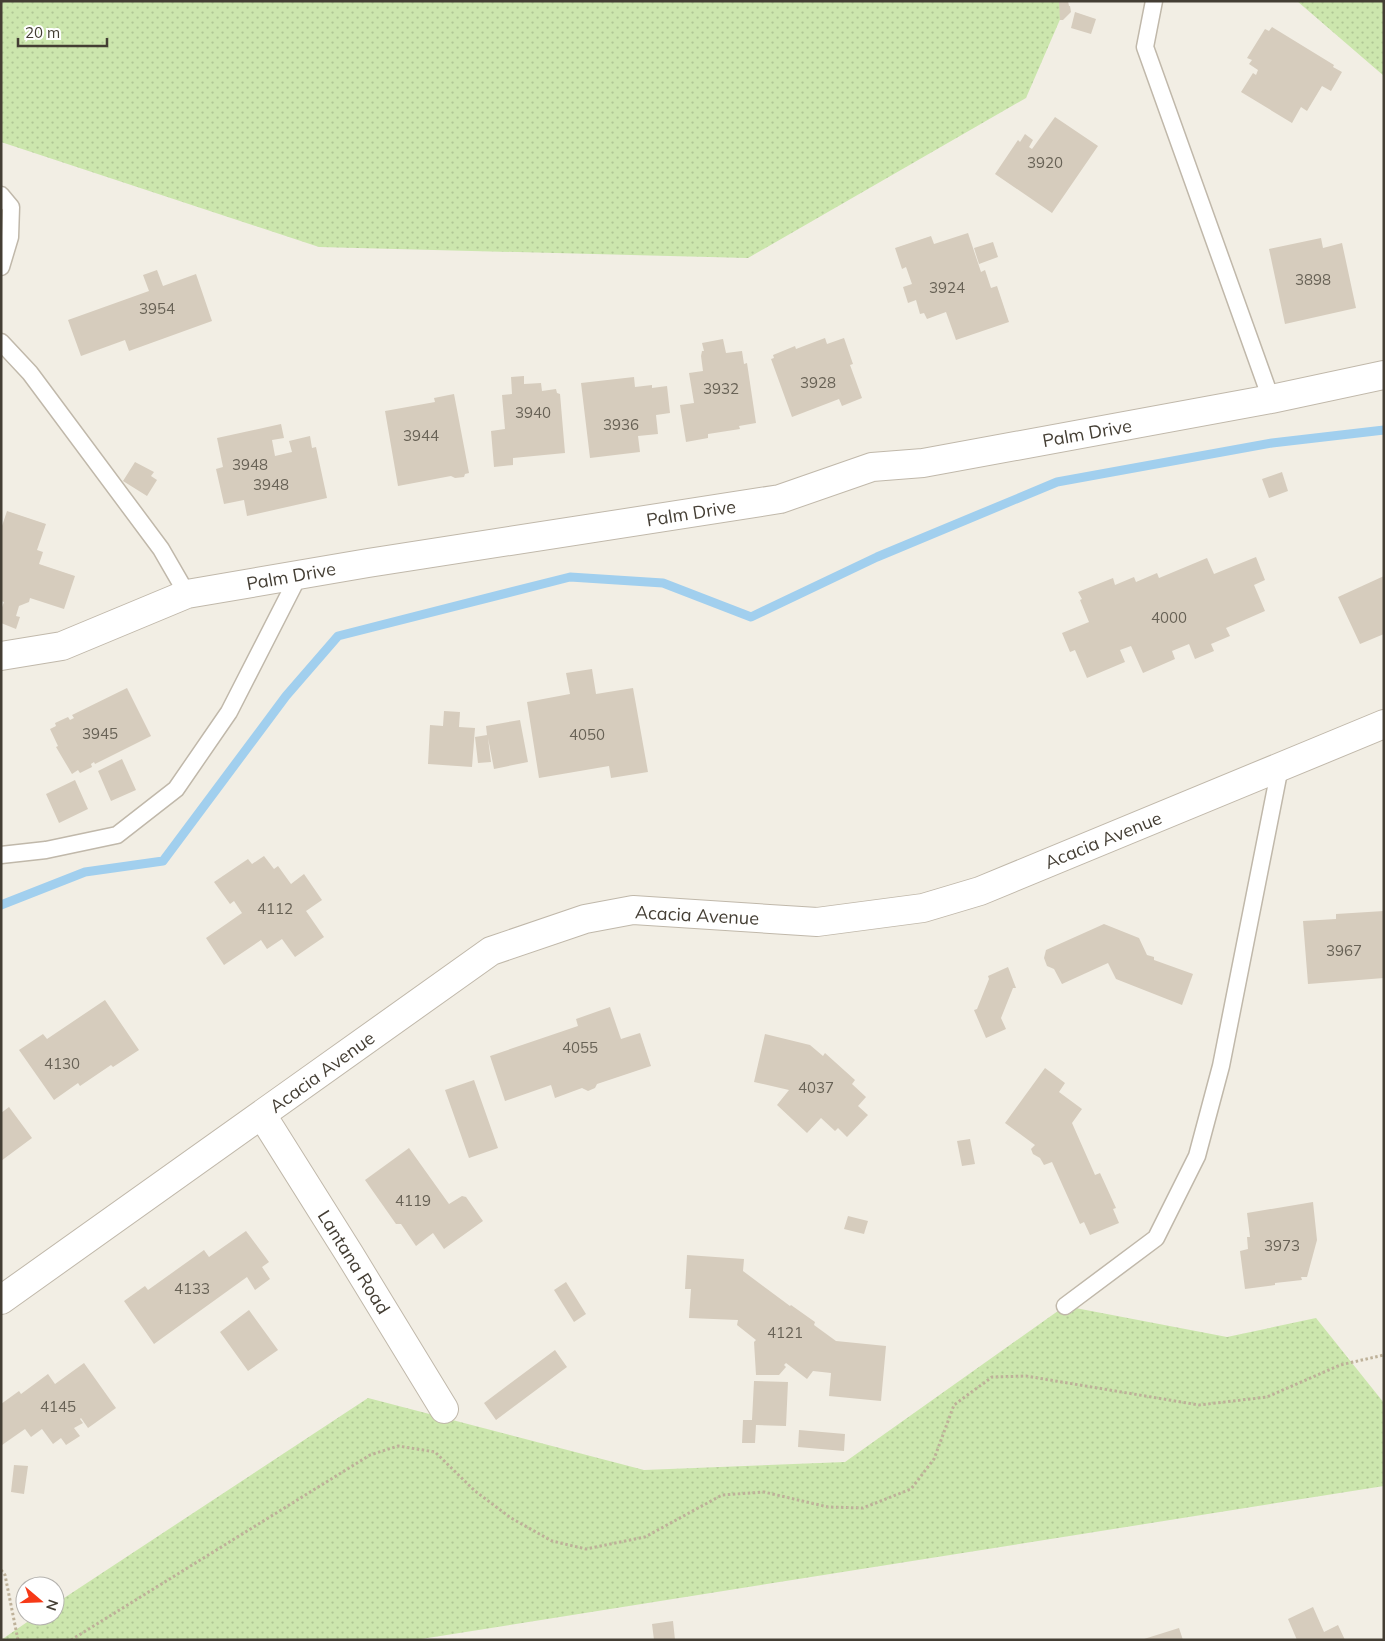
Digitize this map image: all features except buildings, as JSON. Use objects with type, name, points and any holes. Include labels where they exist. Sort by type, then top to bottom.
[{"type":"street","name":"Palm Drive","points":[[1,656],[62,646],[187,594],[368,562],[780,499],[872,467],[923,463],[1270,399],[1384,375]]},
{"type":"street","name":"Acacia Avenue","points":[[1,1300],[491,951],[585,919],[633,910],[817,922],[923,908],[980,891],[1384,724]]},
{"type":"street","name":"Lantana Road","points":[[262,1115],[444,1409]]},
{"type":"lane","points":[[1154,1],[1145,47],[1270,399]]},
{"type":"lane","points":[[1,195],[11,207],[10,237],[1,268]]},
{"type":"lane","points":[[1,342],[30,373],[161,549],[187,594]]},
{"type":"lane","points":[[1,855],[46,850],[117,835],[176,789],[229,712],[300,575]]},
{"type":"lane","points":[[1065,1306],[1156,1238],[1197,1156],[1222,1066],[1280,767]]},
{"type":"path","points":[[71,1640],[370,1454],[398,1446],[435,1452],[475,1491],[511,1518],[552,1542],[586,1549],[645,1537],[722,1495],[764,1492],[828,1506],[863,1508],[911,1489],[934,1459],[954,1405],[992,1377],[1026,1376],[1199,1405],[1268,1397],[1340,1365],[1384,1355]]},
{"type":"path","points":[[1,1570],[5,1575],[18,1640]]},
{"type":"green space","points":[[1,1],[1068,1],[1026,98],[748,258],[319,247],[1,142]]},
{"type":"green space","points":[[1297,1],[1384,1],[1384,76]]},
{"type":"green space","points":[[1065,1306],[1227,1337],[1316,1318],[1384,1403],[1384,1486],[415,1640],[1,1640],[21,1626],[65,1626],[65,1597],[368,1398],[644,1470],[845,1462]]},
{"type":"waterway","points":[[1,905],[85,872],[163,861],[286,696],[338,636],[570,577],[663,583],[751,617],[877,557],[1057,482],[1272,443],[1384,430]]}]
